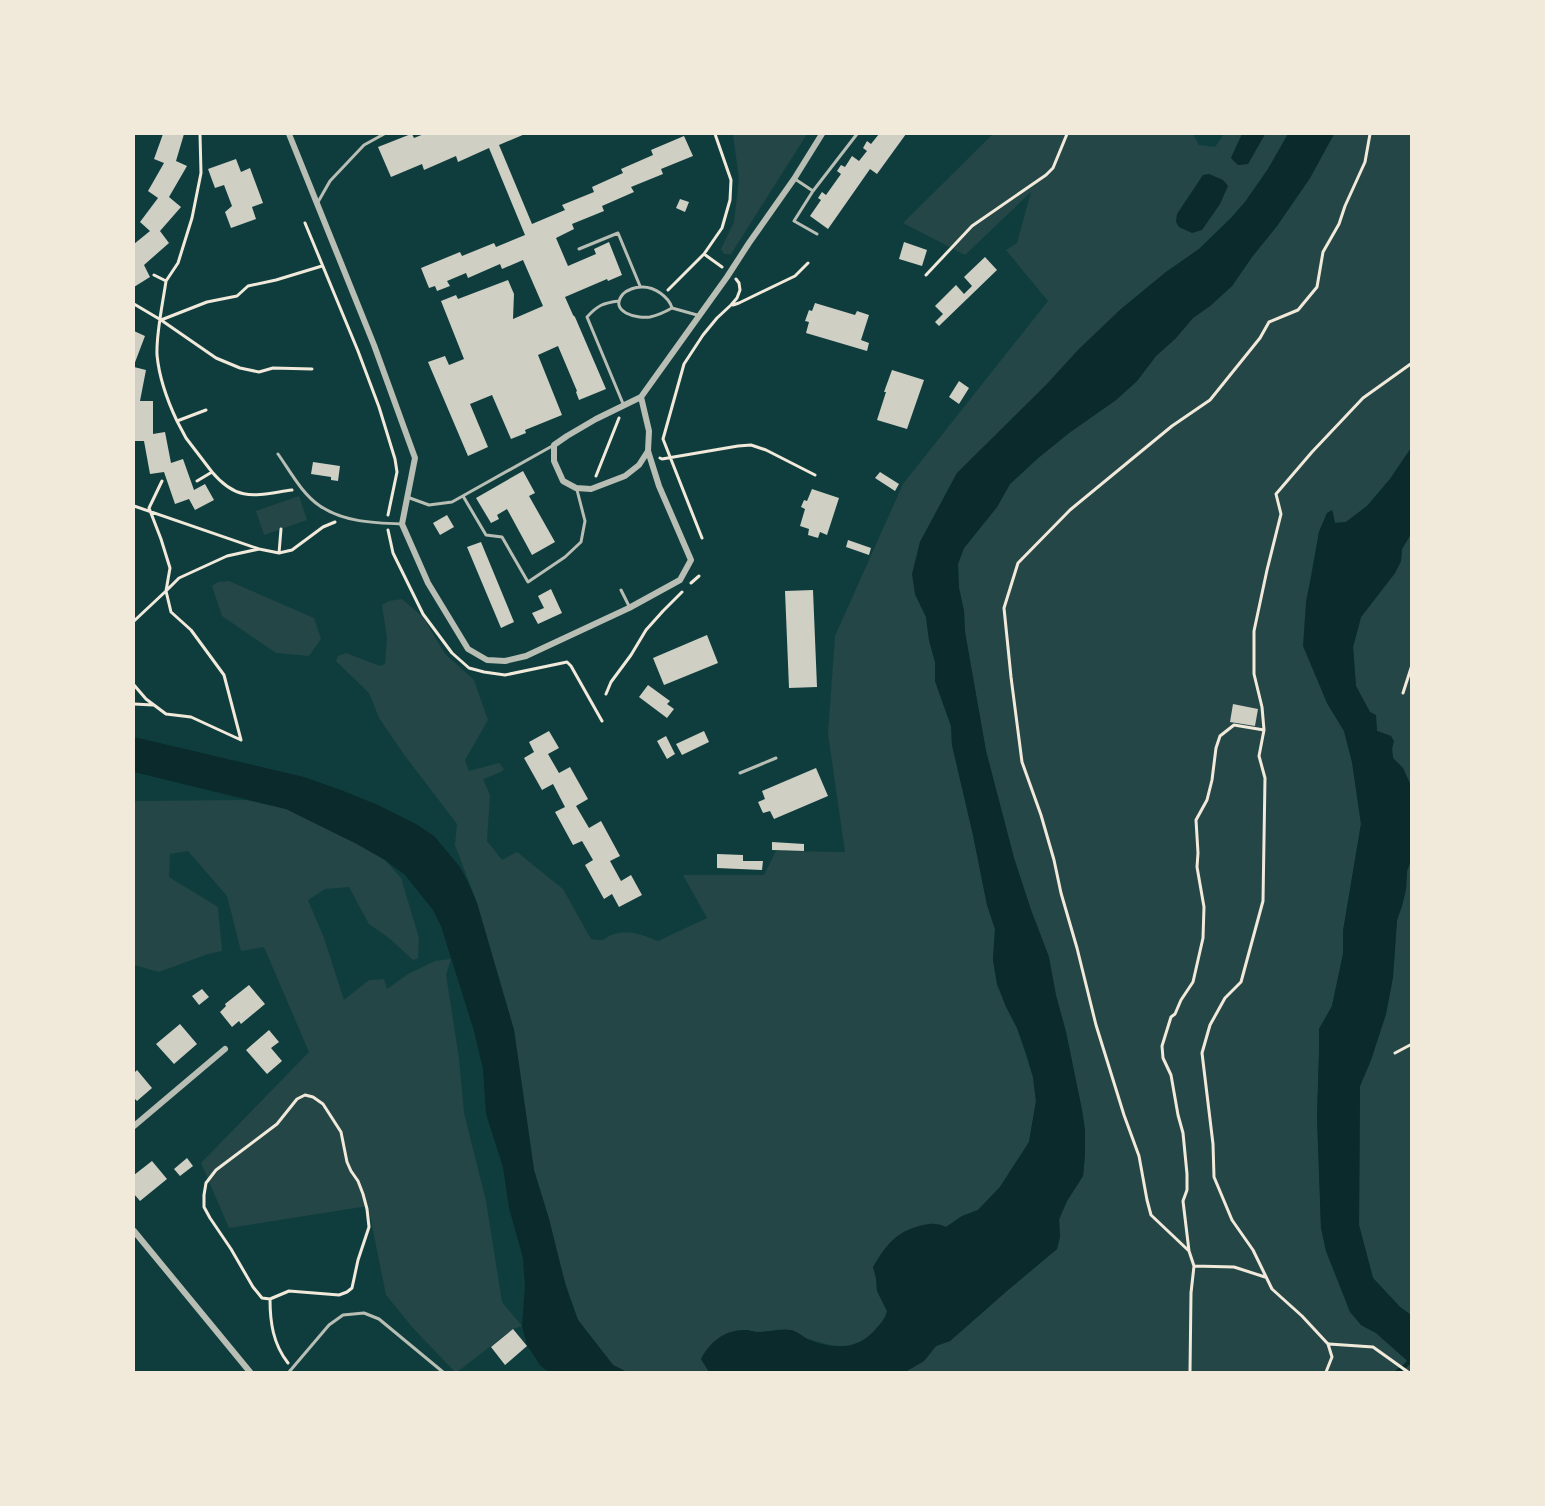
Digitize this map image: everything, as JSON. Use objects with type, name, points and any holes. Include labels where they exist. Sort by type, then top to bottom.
[{"type":"street","points":[[290,134],[374,345],[415,458],[402,524],[428,583],[468,649],[487,660],[505,661],[526,656],[630,608],[680,580],[691,560],[659,486],[648,451],[649,430],[641,397]]},
{"type":"street","points":[[648,451],[639,465],[626,476],[591,489],[576,488],[563,481],[555,461],[554,445],[641,397],[794,179],[822,134]]},
{"type":"street","points":[[134,1126],[225,1049]]},
{"type":"street","points":[[134,1231],[250,1372]]},
{"type":"lane","points":[[317,203],[330,181],[364,145],[384,134]]},
{"type":"lane","points":[[817,234],[794,221],[813,191],[856,134]]},
{"type":"lane","points":[[794,179],[813,191]]},
{"type":"lane","points":[[579,249],[618,233],[640,286]]},
{"type":"lane","points":[[640,286],[663,295],[670,300],[672,308],[663,314],[648,317],[634,316],[620,308],[619,301],[622,294],[640,286]]},
{"type":"lane","points":[[619,301],[607,302],[596,307],[587,317],[624,406]]},
{"type":"lane","points":[[672,308],[699,316]]},
{"type":"lane","points":[[407,497],[429,505],[452,502],[554,445]]},
{"type":"lane","points":[[278,454],[302,489],[319,506],[345,518],[369,523],[402,524]]},
{"type":"lane","points":[[463,496],[486,534],[502,537],[528,582],[565,557],[581,542],[585,521],[576,488]]},
{"type":"lane","points":[[621,590],[630,608]]},
{"type":"lane","points":[[740,773],[777,758]]},
{"type":"lane","points":[[289,1372],[329,1325],[343,1314],[364,1313],[379,1319],[443,1372]]},
{"type":"path","points":[[200,134],[201,173],[192,218],[178,263],[166,281],[160,320],[157,355],[167,398],[186,438],[222,484],[238,494],[249,496],[302,489]]},
{"type":"path","points":[[663,295],[704,254],[722,228],[730,200],[731,180],[715,134]]},
{"type":"path","points":[[926,275],[972,226],[1046,175],[1053,168],[1067,134]]},
{"type":"path","points":[[1189,1251],[1151,1215],[1140,1156],[1124,1115],[1096,1025],[1051,849],[1022,762],[1004,608],[1018,563],[1070,510],[1172,426],[1210,400],[1260,338],[1269,322],[1298,310],[1317,287],[1323,252],[1339,224],[1365,162],[1370,134]]},
{"type":"path","points":[[702,538],[663,439],[684,364],[703,335],[737,298],[740,290],[739,283],[729,273],[704,254]]},
{"type":"path","points":[[731,305],[795,276],[808,263]]},
{"type":"path","points":[[160,320],[207,302],[237,296],[248,286],[323,266]]},
{"type":"path","points":[[153,275],[166,281]]},
{"type":"path","points":[[134,304],[216,358],[240,368],[259,372],[273,369],[312,369]]},
{"type":"path","points":[[1326,1372],[1332,1356],[1328,1344],[1272,1288],[1252,1250],[1232,1220],[1214,1177],[1213,1144],[1202,1053],[1210,1025],[1225,998],[1241,982],[1263,900],[1265,778],[1260,756],[1264,730],[1262,706],[1254,675],[1254,631],[1281,514],[1276,494],[1363,398],[1412,363]]},
{"type":"path","points":[[591,489],[624,406]]},
{"type":"path","points":[[177,422],[206,410]]},
{"type":"path","points":[[648,451],[662,459],[751,445],[766,450],[815,475]]},
{"type":"path","points":[[197,481],[212,472]]},
{"type":"path","points":[[134,686],[146,699],[166,714],[191,717],[241,740],[224,675],[191,630],[171,612],[166,591],[170,568],[149,508],[162,481]]},
{"type":"path","points":[[134,506],[259,549],[279,553],[292,550],[323,527],[345,518]]},
{"type":"path","points":[[279,553],[281,529]]},
{"type":"path","points":[[134,621],[179,578],[227,556],[259,549]]},
{"type":"path","points":[[606,693],[646,630],[663,610],[699,576]]},
{"type":"path","points":[[1403,693],[1412,665]]},
{"type":"path","points":[[134,704],[155,706]]},
{"type":"path","points":[[1190,1372],[1191,1293],[1194,1266],[1189,1251],[1183,1201],[1187,1190],[1187,1174],[1183,1133],[1171,1075],[1163,1058],[1162,1046],[1172,1017],[1193,982],[1203,938],[1204,907],[1197,867],[1196,820],[1207,800],[1216,748],[1220,736],[1234,725],[1264,730]]},
{"type":"path","points":[[1395,1053],[1412,1044]]},
{"type":"path","points":[[305,1095],[323,1104],[340,1132],[347,1162],[363,1194],[369,1227],[352,1288],[347,1292],[339,1295],[289,1291],[270,1299],[262,1298],[253,1287],[210,1218],[204,1207],[206,1183],[216,1170],[276,1124],[297,1099],[305,1095]]},
{"type":"path","points":[[1194,1266],[1234,1267],[1266,1277]]},
{"type":"path","points":[[270,1299],[275,1341],[293,1369]]},
{"type":"path","points":[[1328,1344],[1373,1347],[1408,1372]]},
{"type":"shaded area","points":[[733,134],[807,134],[731,254],[724,254],[721,249],[734,222],[739,179]]},
{"type":"shaded area","points":[[993,134],[1193,134],[1199,145],[1215,147],[1224,134],[1242,134],[1231,158],[1238,165],[1248,164],[1265,134],[1288,134],[1268,169],[1231,218],[1199,249],[1166,272],[1121,309],[957,473],[920,542],[915,594],[926,617],[935,662],[935,681],[951,726],[952,745],[987,905],[995,929],[993,960],[997,984],[1017,1028],[1033,1077],[1036,1101],[1029,1142],[1000,1187],[978,1210],[962,1216],[873,1267],[877,1291],[887,1311],[885,1319],[858,1344],[846,1347],[830,1345],[808,1339],[791,1330],[757,1332],[744,1330],[728,1333],[701,1359],[709,1372],[627,1372],[613,1365],[578,1320],[561,1270],[534,1170],[514,1030],[477,903],[455,845],[457,824],[379,718],[369,693],[336,661],[338,656],[346,653],[380,666],[385,664],[387,638],[382,605],[389,601],[402,599],[423,617],[445,654],[474,680],[488,720],[465,760],[469,771],[499,763],[504,769],[483,779],[490,795],[487,841],[502,860],[517,852],[563,889],[591,939],[602,940],[614,934],[626,932],[658,941],[707,918],[683,875],[764,875],[776,851],[845,852],[828,734],[835,636],[903,484],[1048,301],[1006,250],[1017,243],[1031,192],[965,255],[903,223]]},
{"type":"shaded area","points":[[1242,134],[1265,134],[1248,164],[1238,165],[1231,158]]},
{"type":"shaded area","points":[[1288,134],[1334,134],[1310,178],[1232,286],[1193,318],[1156,356],[1137,381],[1116,400],[1069,433],[1010,484],[997,507],[964,548],[958,564],[965,632],[986,751],[1014,858],[1049,957],[1085,1130],[1083,1176],[1059,1219],[1060,1237],[1057,1249],[950,1341],[936,1346],[924,1361],[905,1372],[709,1372],[701,1359],[713,1342],[731,1332],[791,1330],[807,1339],[834,1346],[852,1345],[868,1337],[882,1321],[887,1311],[877,1291],[873,1267],[882,1252],[906,1231],[932,1224],[946,1227],[962,1216],[978,1210],[1000,1187],[1029,1142],[1036,1101],[1033,1077],[1017,1028],[997,984],[993,960],[995,929],[987,905],[952,745],[951,726],[935,681],[935,662],[926,617],[915,594],[912,574],[920,542],[957,473],[1121,309],[1166,272],[1199,249],[1231,218],[1268,169]]},
{"type":"shaded area","points":[[1334,134],[1411,134],[1411,448],[1390,479],[1367,506],[1346,522],[1335,523],[1333,511],[1327,513],[1319,532],[1306,602],[1319,682],[1327,703],[1344,731],[1352,762],[1361,824],[1343,931],[1343,954],[1332,1006],[1319,1029],[1317,1116],[1321,1228],[1326,1251],[1351,1312],[1361,1325],[1376,1333],[1411,1364],[1411,1372],[905,1372],[924,1361],[936,1346],[950,1341],[1057,1249],[1060,1237],[1059,1220],[1067,1201],[1083,1176],[1085,1154],[1082,1110],[1066,1032],[1014,858],[986,751],[965,632],[958,564],[964,548],[997,507],[1010,484],[1069,433],[1116,400],[1137,381],[1156,356],[1193,318],[1232,286],[1310,178]]},
{"type":"shaded area","points":[[1209,174],[1223,180],[1228,186],[1220,204],[1202,230],[1192,233],[1179,227],[1176,222],[1177,214],[1203,175]]},
{"type":"shaded area","points":[[1411,448],[1411,534],[1402,549],[1401,561],[1395,573],[1361,617],[1353,647],[1356,686],[1370,712],[1376,715],[1377,731],[1391,736],[1394,741],[1393,758],[1403,768],[1411,786],[1411,860],[1397,920],[1393,977],[1386,1014],[1360,1086],[1359,1225],[1373,1278],[1400,1307],[1411,1315],[1411,1364],[1376,1333],[1361,1325],[1350,1312],[1326,1251],[1321,1228],[1317,1116],[1319,1029],[1332,1006],[1343,954],[1343,931],[1361,824],[1352,762],[1344,731],[1327,703],[1303,646],[1306,602],[1319,532],[1327,513],[1332,510],[1335,523],[1346,522],[1367,506],[1390,479]]},
{"type":"shaded area","points":[[299,496],[307,520],[264,535],[256,511]]},
{"type":"shaded area","points":[[1411,534],[1411,786],[1403,768],[1393,758],[1391,736],[1377,731],[1376,724],[1356,686],[1353,647],[1361,617],[1395,573],[1401,561],[1402,549]]},
{"type":"shaded area","points":[[229,581],[314,618],[321,639],[309,656],[276,653],[222,616],[212,586],[218,582]]},
{"type":"shaded area","points":[[134,737],[304,777],[341,790],[416,824],[434,836],[460,867],[477,903],[514,1030],[534,1170],[566,1287],[578,1320],[613,1365],[627,1372],[548,1372],[540,1365],[527,1345],[522,1326],[525,1286],[523,1258],[509,1208],[503,1167],[486,1114],[483,1069],[474,1031],[441,926],[433,910],[405,875],[385,860],[286,809],[134,772]]},
{"type":"shaded area","points":[[246,800],[286,809],[357,844],[385,860],[401,878],[419,938],[418,958],[413,960],[389,938],[369,924],[349,887],[325,889],[308,900],[324,938],[344,1000],[369,980],[384,979],[387,989],[408,974],[435,961],[451,959],[446,975],[459,1058],[464,1113],[486,1201],[502,1302],[522,1326],[513,1329],[457,1372],[413,1328],[386,1295],[368,1206],[229,1228],[201,1163],[309,1052],[264,947],[241,951],[227,896],[188,851],[170,854],[169,877],[218,907],[222,951],[159,972],[134,965],[134,801]]},
{"type":"shaded area","points":[[1411,860],[1411,1315],[1400,1307],[1373,1278],[1359,1225],[1360,1086],[1386,1014],[1393,977],[1397,920]]},
{"type":"building","points":[[163,134],[184,134],[176,161],[187,166],[169,197],[181,207],[160,231],[169,243],[144,265],[150,277],[134,287],[134,244],[150,231],[140,222],[158,198],[148,191],[164,163],[154,159]]},
{"type":"building","points":[[412,134],[414,138],[424,134],[525,134],[499,145],[532,224],[565,210],[562,205],[594,192],[592,187],[623,173],[621,169],[653,155],[651,150],[684,136],[693,156],[661,169],[663,174],[631,187],[634,192],[602,206],[604,211],[572,224],[574,229],[556,238],[568,266],[596,254],[594,249],[609,242],[622,275],[565,297],[606,389],[579,400],[558,346],[538,355],[562,415],[525,430],[526,433],[511,439],[492,395],[470,404],[488,447],[468,456],[428,362],[445,356],[449,365],[464,359],[441,301],[456,295],[458,299],[508,280],[514,294],[513,319],[543,306],[523,260],[502,269],[500,264],[468,278],[466,273],[447,281],[450,286],[437,291],[435,286],[429,288],[421,268],[460,252],[462,256],[494,243],[496,247],[525,235],[489,148],[458,162],[456,156],[424,170],[422,164],[391,177],[378,147]]},
{"type":"building","points":[[879,134],[906,134],[877,174],[870,169],[828,229],[810,216],[821,200],[818,198],[822,192],[826,195],[841,174],[837,171],[841,165],[845,167],[852,156],[859,161],[867,151],[863,148],[867,141],[871,144]]},
{"type":"building","points":[[236,159],[241,172],[250,168],[263,203],[252,207],[256,219],[231,228],[225,212],[232,206],[224,185],[215,188],[208,169]]},
{"type":"building","points":[[680,199],[689,202],[685,212],[676,208]]},
{"type":"building","points":[[904,242],[927,250],[922,266],[899,259]]},
{"type":"building","points":[[985,257],[997,270],[939,326],[935,322],[943,314],[935,306],[956,285],[964,294],[972,286],[964,277]]},
{"type":"building","points":[[815,303],[855,315],[857,311],[869,315],[861,340],[869,343],[867,351],[806,333],[809,322],[805,321],[809,310],[812,311]]},
{"type":"building","points":[[134,331],[145,336],[134,365]]},
{"type":"building","points":[[134,367],[146,370],[140,401],[153,401],[153,434],[165,432],[171,463],[183,459],[194,490],[205,484],[214,500],[195,510],[189,499],[175,504],[164,472],[150,474],[144,441],[134,441]]},
{"type":"building","points":[[892,370],[924,380],[907,429],[877,420]]},
{"type":"building","points":[[959,381],[969,388],[959,404],[949,397]]},
{"type":"building","points":[[313,462],[340,466],[338,481],[331,480],[331,477],[311,474]]},
{"type":"building","points":[[523,471],[535,493],[529,496],[555,542],[532,555],[507,509],[497,515],[499,519],[491,523],[476,498]]},
{"type":"building","points":[[880,472],[899,484],[895,491],[875,478]]},
{"type":"building","points":[[812,489],[839,498],[827,535],[820,532],[818,538],[808,535],[809,529],[800,526],[805,509],[801,507],[804,500],[807,501]]},
{"type":"building","points":[[447,515],[454,527],[440,535],[433,523]]},
{"type":"building","points":[[848,540],[871,548],[869,555],[846,547]]},
{"type":"building","points":[[481,542],[514,622],[501,628],[467,547]]},
{"type":"building","points":[[551,589],[562,613],[538,624],[532,613],[544,608],[538,596]]},
{"type":"building","points":[[813,590],[817,687],[789,688],[785,591]]},
{"type":"building","points":[[707,635],[718,663],[664,685],[653,658]]},
{"type":"building","points":[[648,685],[670,701],[667,704],[674,709],[667,718],[639,697]]},
{"type":"building","points":[[1233,704],[1258,709],[1255,726],[1230,722]]},
{"type":"building","points":[[549,731],[559,748],[548,754],[559,773],[570,767],[588,799],[576,806],[589,828],[601,821],[620,856],[610,861],[621,881],[631,875],[642,895],[619,907],[612,894],[604,899],[585,865],[593,860],[582,841],[573,845],[555,812],[565,807],[553,784],[542,790],[524,758],[534,752],[529,742]]},
{"type":"building","points":[[704,731],[709,742],[682,755],[676,744]]},
{"type":"building","points":[[666,736],[675,754],[667,759],[657,741]]},
{"type":"building","points":[[816,768],[828,796],[774,819],[770,811],[763,813],[758,802],[765,799],[762,791]]},
{"type":"building","points":[[772,842],[804,844],[804,851],[772,850]]},
{"type":"building","points":[[717,854],[743,855],[743,861],[763,861],[762,870],[717,868]]},
{"type":"building","points":[[249,985],[265,1004],[241,1024],[239,1021],[232,1027],[220,1012],[226,1006],[225,1004]]},
{"type":"building","points":[[202,989],[209,997],[199,1005],[192,996]]},
{"type":"building","points":[[180,1024],[197,1044],[174,1064],[156,1044]]},
{"type":"building","points":[[269,1030],[279,1042],[271,1048],[282,1061],[267,1074],[246,1050]]},
{"type":"building","points":[[137,1070],[152,1088],[137,1101],[134,1100],[134,1073]]},
{"type":"building","points":[[187,1158],[193,1166],[180,1176],[174,1169]]},
{"type":"building","points":[[152,1161],[167,1179],[140,1201],[134,1194],[134,1175]]},
{"type":"building","points":[[513,1329],[527,1346],[505,1365],[491,1347]]},
{"type":"waterway","points":[[1404,1367],[1412,1359]]},
{"type":"waterway","points":[[1397,1372],[1401,1369]]}]
